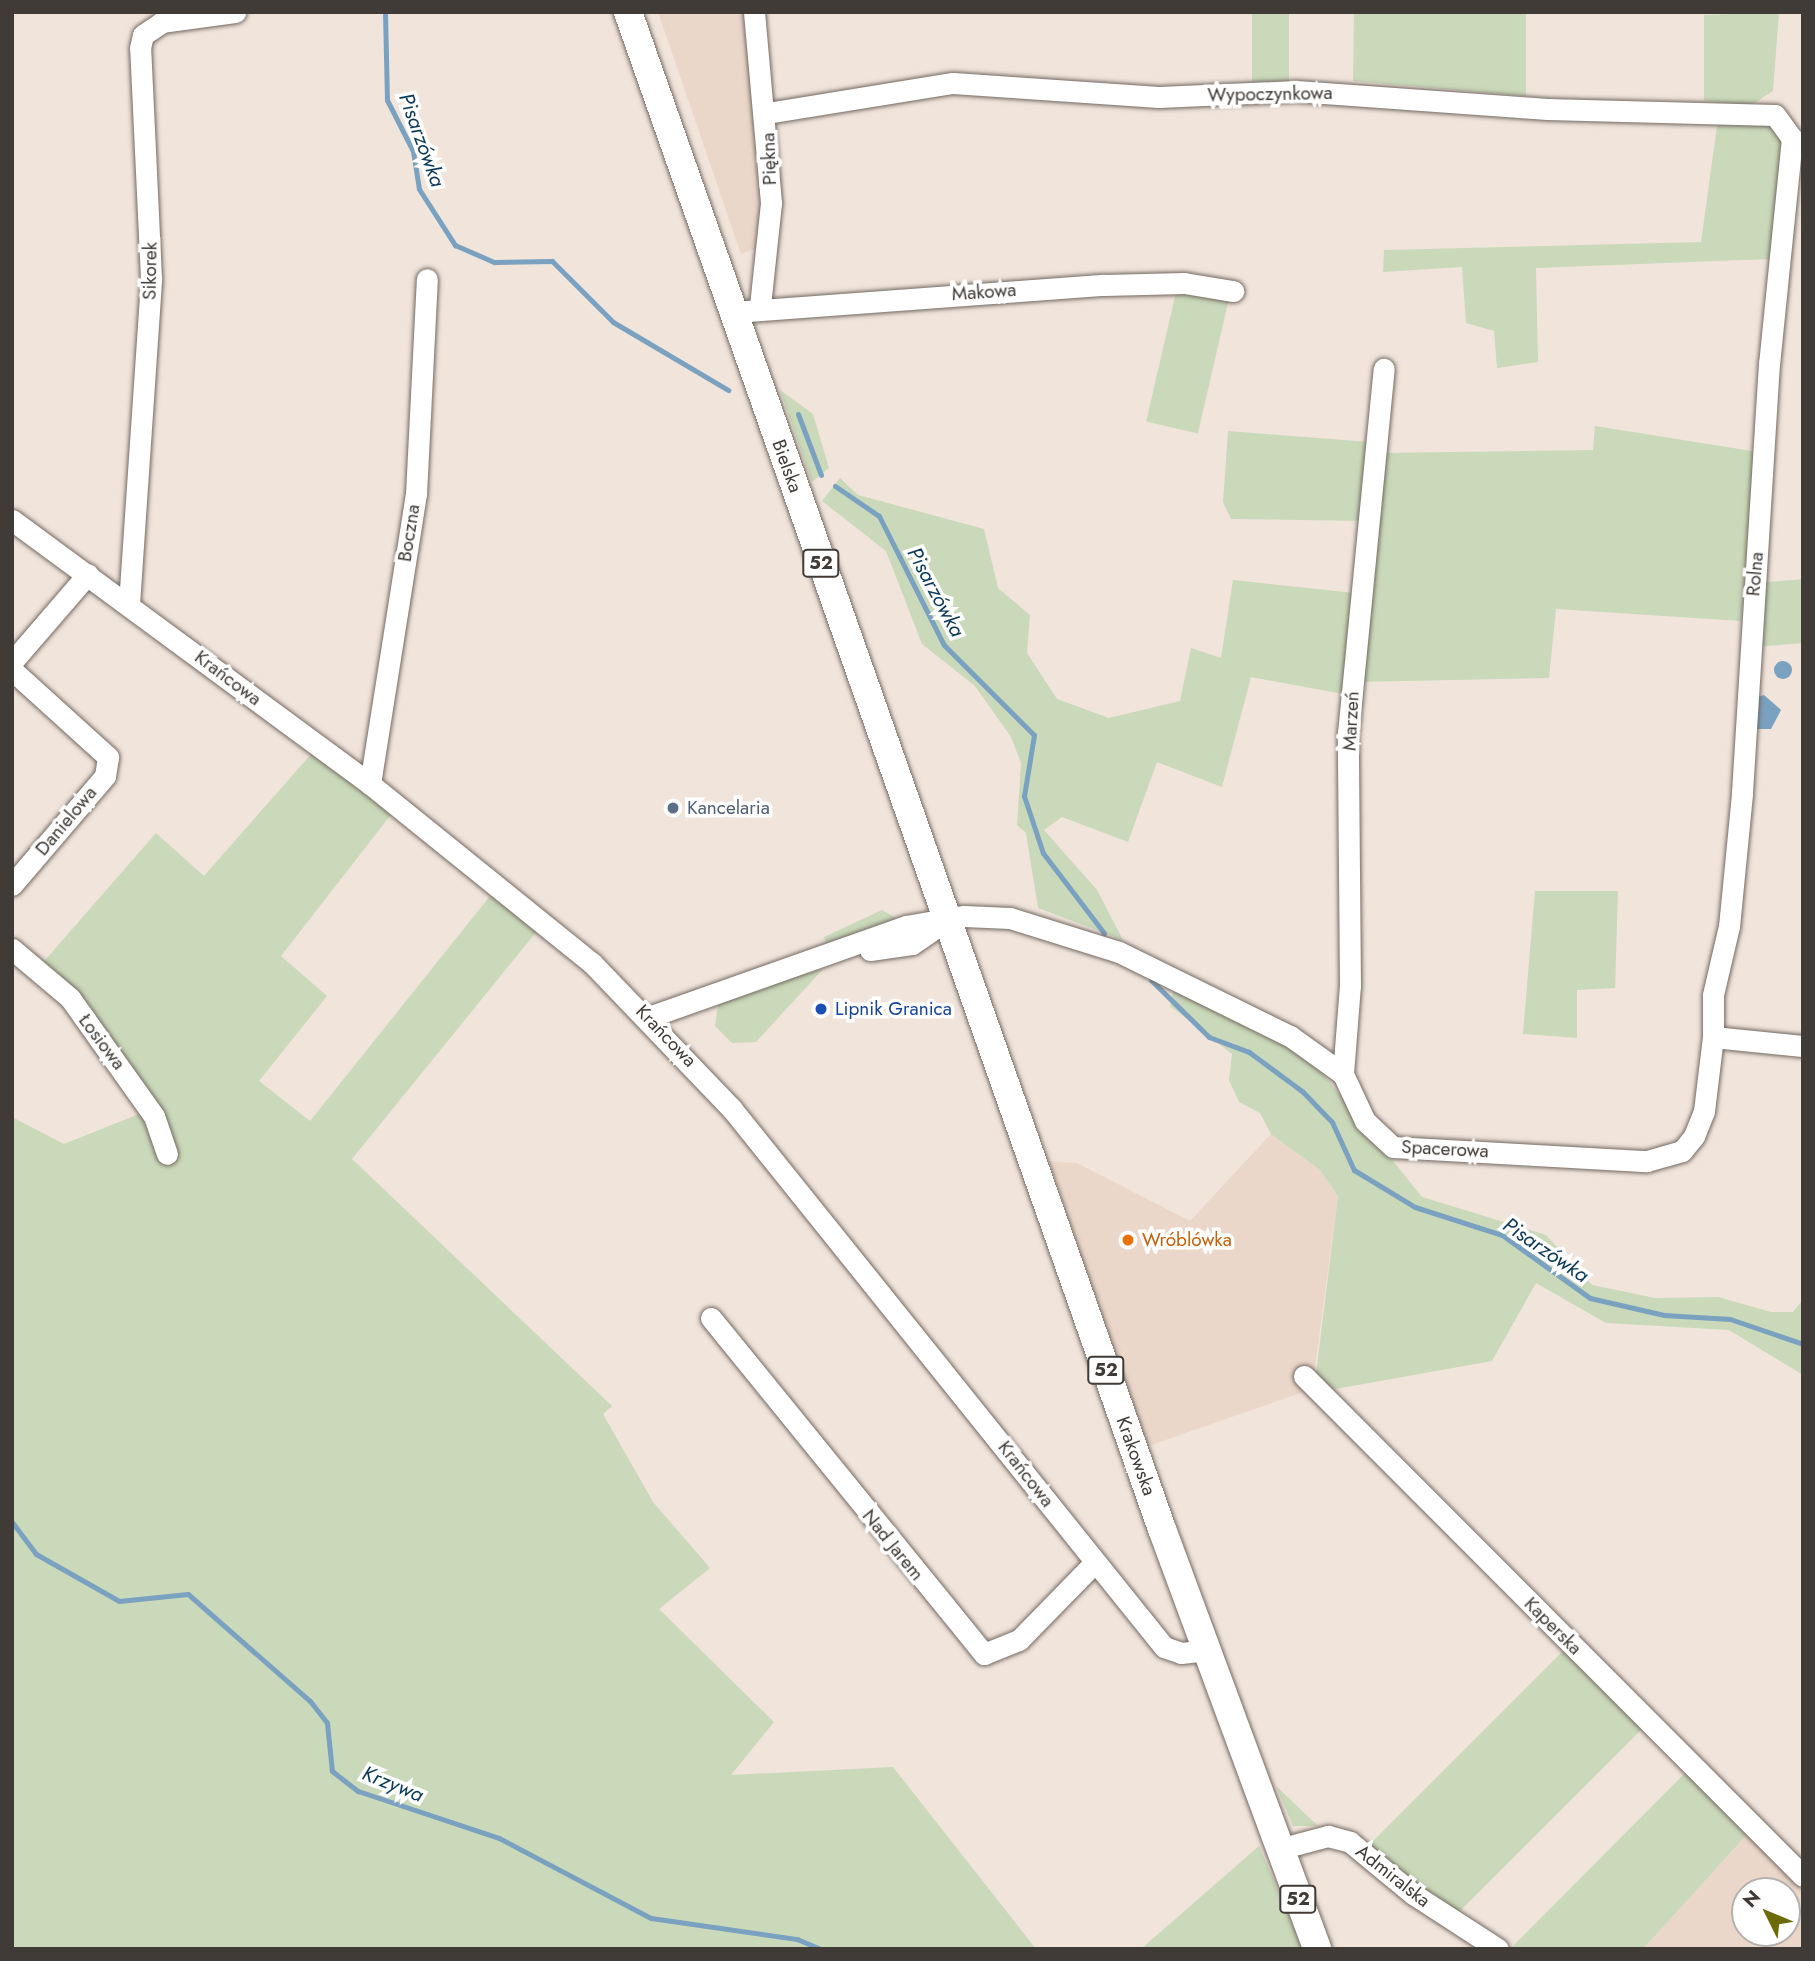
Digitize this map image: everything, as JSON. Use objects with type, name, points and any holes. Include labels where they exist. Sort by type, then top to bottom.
[{"type":"main road","name":"Bielska","points":[[628,12],[747,309],[947,920]]},
{"type":"main road","name":"Krakowska","points":[[947,920],[1317,1949]]},
{"type":"street","name":"Sikorek","points":[[129,604],[151,278],[140,47],[143,35],[162,22],[235,12]]},
{"type":"street","name":"Piękna","points":[[747,309],[771,203],[767,113],[754,12]]},
{"type":"street","name":"Wypoczynkowa","points":[[767,113],[953,83],[1159,97],[1296,91],[1547,109],[1775,115]]},
{"type":"street","name":"Rolna","points":[[1713,1037],[1713,995],[1729,926],[1741,804],[1769,363],[1792,138],[1775,115]]},
{"type":"street","name":"Boczna","points":[[370,784],[415,494],[427,279]]},
{"type":"street","name":"Makowa","points":[[747,309],[1104,285],[1184,283],[1233,290]]},
{"type":"street","name":"Marzeń","points":[[1343,1074],[1350,986],[1348,733],[1384,369]]},
{"type":"street","name":"Krańcowa","points":[[12,520],[370,784],[525,904],[649,1017],[824,1221],[1164,1647],[1181,1653],[1209,1650]]},
{"type":"street","points":[[12,662],[88,574]]},
{"type":"street","name":"Danielowa","points":[[12,670],[108,757],[105,776],[12,885]]},
{"type":"street","name":"Spacerowa","points":[[649,1017],[841,954],[906,926],[947,920],[1010,918],[1119,952],[1290,1036],[1343,1074],[1365,1121],[1392,1147],[1647,1161],[1682,1151],[1694,1136],[1704,1111],[1713,1037]]},
{"type":"street","name":"Łosiowa","points":[[12,949],[69,998],[154,1116],[167,1154]]},
{"type":"street","points":[[1713,1037],[1803,1046]]},
{"type":"street","name":"Nad Jarem","points":[[711,1318],[984,1654],[1019,1640],[1095,1562]]},
{"type":"street","name":"Kaperska","points":[[1304,1377],[1803,1876]]},
{"type":"street","name":"Admiralska","points":[[1279,1849],[1328,1836],[1350,1842],[1413,1894],[1498,1949]]},
{"type":"shaded area","points":[[658,12],[745,12],[763,187],[757,248],[741,254]]},
{"type":"shaded area","points":[[1271,1134],[1320,1170],[1338,1196],[1312,1389],[1148,1446],[1049,1161],[1077,1163],[1190,1221]]},
{"type":"shaded area","points":[[1751,1830],[1799,1877],[1731,1877],[1731,1947],[1801,1947],[1801,1879],[1803,1949],[1643,1949]]},
{"type":"green space","points":[[1252,12],[1289,12],[1289,84],[1252,84]]},
{"type":"green space","points":[[1354,12],[1526,12],[1526,96],[1353,81]]},
{"type":"green space","points":[[1779,12],[1773,91],[1751,105],[1704,101],[1704,15]]},
{"type":"green space","points":[[1718,119],[1766,120],[1784,142],[1770,259],[1536,268],[1538,362],[1497,368],[1494,331],[1466,323],[1462,267],[1383,272],[1384,250],[1701,242]]},
{"type":"green space","points":[[1177,288],[1229,300],[1198,433],[1146,421]]},
{"type":"green space","points":[[780,390],[813,414],[829,468],[812,482]]},
{"type":"green space","points":[[1595,426],[1758,452],[1741,621],[1556,609],[1549,678],[1357,682],[1381,453],[1593,450]]},
{"type":"green space","points":[[1228,431],[1369,442],[1364,521],[1231,519],[1223,502]]},
{"type":"green space","points":[[840,478],[858,495],[984,529],[998,588],[1030,615],[1027,653],[1057,699],[1109,718],[1180,701],[1191,648],[1221,658],[1233,580],[1354,593],[1343,694],[1251,677],[1222,787],[1157,762],[1128,842],[1062,817],[1044,830],[1097,890],[1123,940],[1038,908],[1026,833],[1017,825],[1021,763],[1011,737],[975,686],[922,644],[886,551],[822,501]]},
{"type":"green space","points":[[1803,579],[1803,643],[1755,647],[1759,583]]},
{"type":"green space","points":[[313,752],[393,812],[281,956],[327,996],[259,1081],[310,1121],[494,891],[537,931],[352,1159],[612,1406],[603,1414],[653,1502],[710,1568],[659,1609],[774,1722],[731,1775],[893,1767],[1036,1949],[12,1949],[12,1117],[64,1144],[139,1114],[143,1106],[40,966],[156,833],[204,876]]},
{"type":"green space","points":[[1535,891],[1618,891],[1615,988],[1577,990],[1577,1038],[1523,1034]]},
{"type":"green space","points":[[882,910],[896,918],[827,946],[824,937]]},
{"type":"green space","points":[[823,969],[756,1042],[732,1043],[715,1026],[719,998]]},
{"type":"green space","points":[[1174,987],[1289,1044],[1323,1074],[1422,1197],[1546,1235],[1592,1285],[1655,1298],[1718,1297],[1771,1312],[1793,1312],[1803,1300],[1803,1375],[1729,1330],[1606,1323],[1536,1283],[1492,1361],[1324,1391],[1315,1382],[1338,1196],[1320,1170],[1271,1134],[1260,1113],[1239,1102],[1229,1080],[1232,1054],[1170,1006]]},
{"type":"green space","points":[[1567,1647],[1645,1725],[1443,1928],[1365,1849]]},
{"type":"green space","points":[[1689,1769],[1751,1830],[1643,1949],[1510,1949]]},
{"type":"green space","points":[[1276,1786],[1318,1826],[1293,1826]]},
{"type":"green space","points":[[1259,1846],[1303,1949],[1141,1949]]},
{"type":"water","points":[[1779,661],[1787,661],[1792,670],[1790,677],[1779,679],[1774,674],[1774,666]]},
{"type":"water","points":[[1764,695],[1781,710],[1771,729],[1755,729],[1758,697]]},
{"type":"waterway","name":"Pisarzówka","points":[[385,12],[387,100],[413,151],[419,189],[455,245],[494,262],[552,261],[613,322],[728,390]]},
{"type":"waterway","name":"Pisarzówka","points":[[798,414],[821,475]]},
{"type":"waterway","name":"Pisarzówka","points":[[835,486],[879,516],[944,645],[1034,735],[1024,796],[1043,853],[1104,933]]},
{"type":"waterway","name":"Pisarzówka","points":[[1151,980],[1209,1037],[1249,1052],[1303,1092],[1332,1122],[1354,1170],[1415,1207],[1502,1235],[1590,1298],[1664,1315],[1730,1319],[1803,1344]]},
{"type":"waterway","name":"Krzywa","points":[[12,1522],[36,1554],[119,1601],[188,1594],[310,1701],[327,1723],[332,1771],[358,1791],[499,1838],[651,1918],[797,1939],[820,1949]]},
{"type":"place","name":"Kancelaria","points":[[673,808]]},
{"type":"place","name":"Lipnik Granica","points":[[821,1009]]},
{"type":"place","name":"Wróblówka","points":[[1128,1240]]}]
